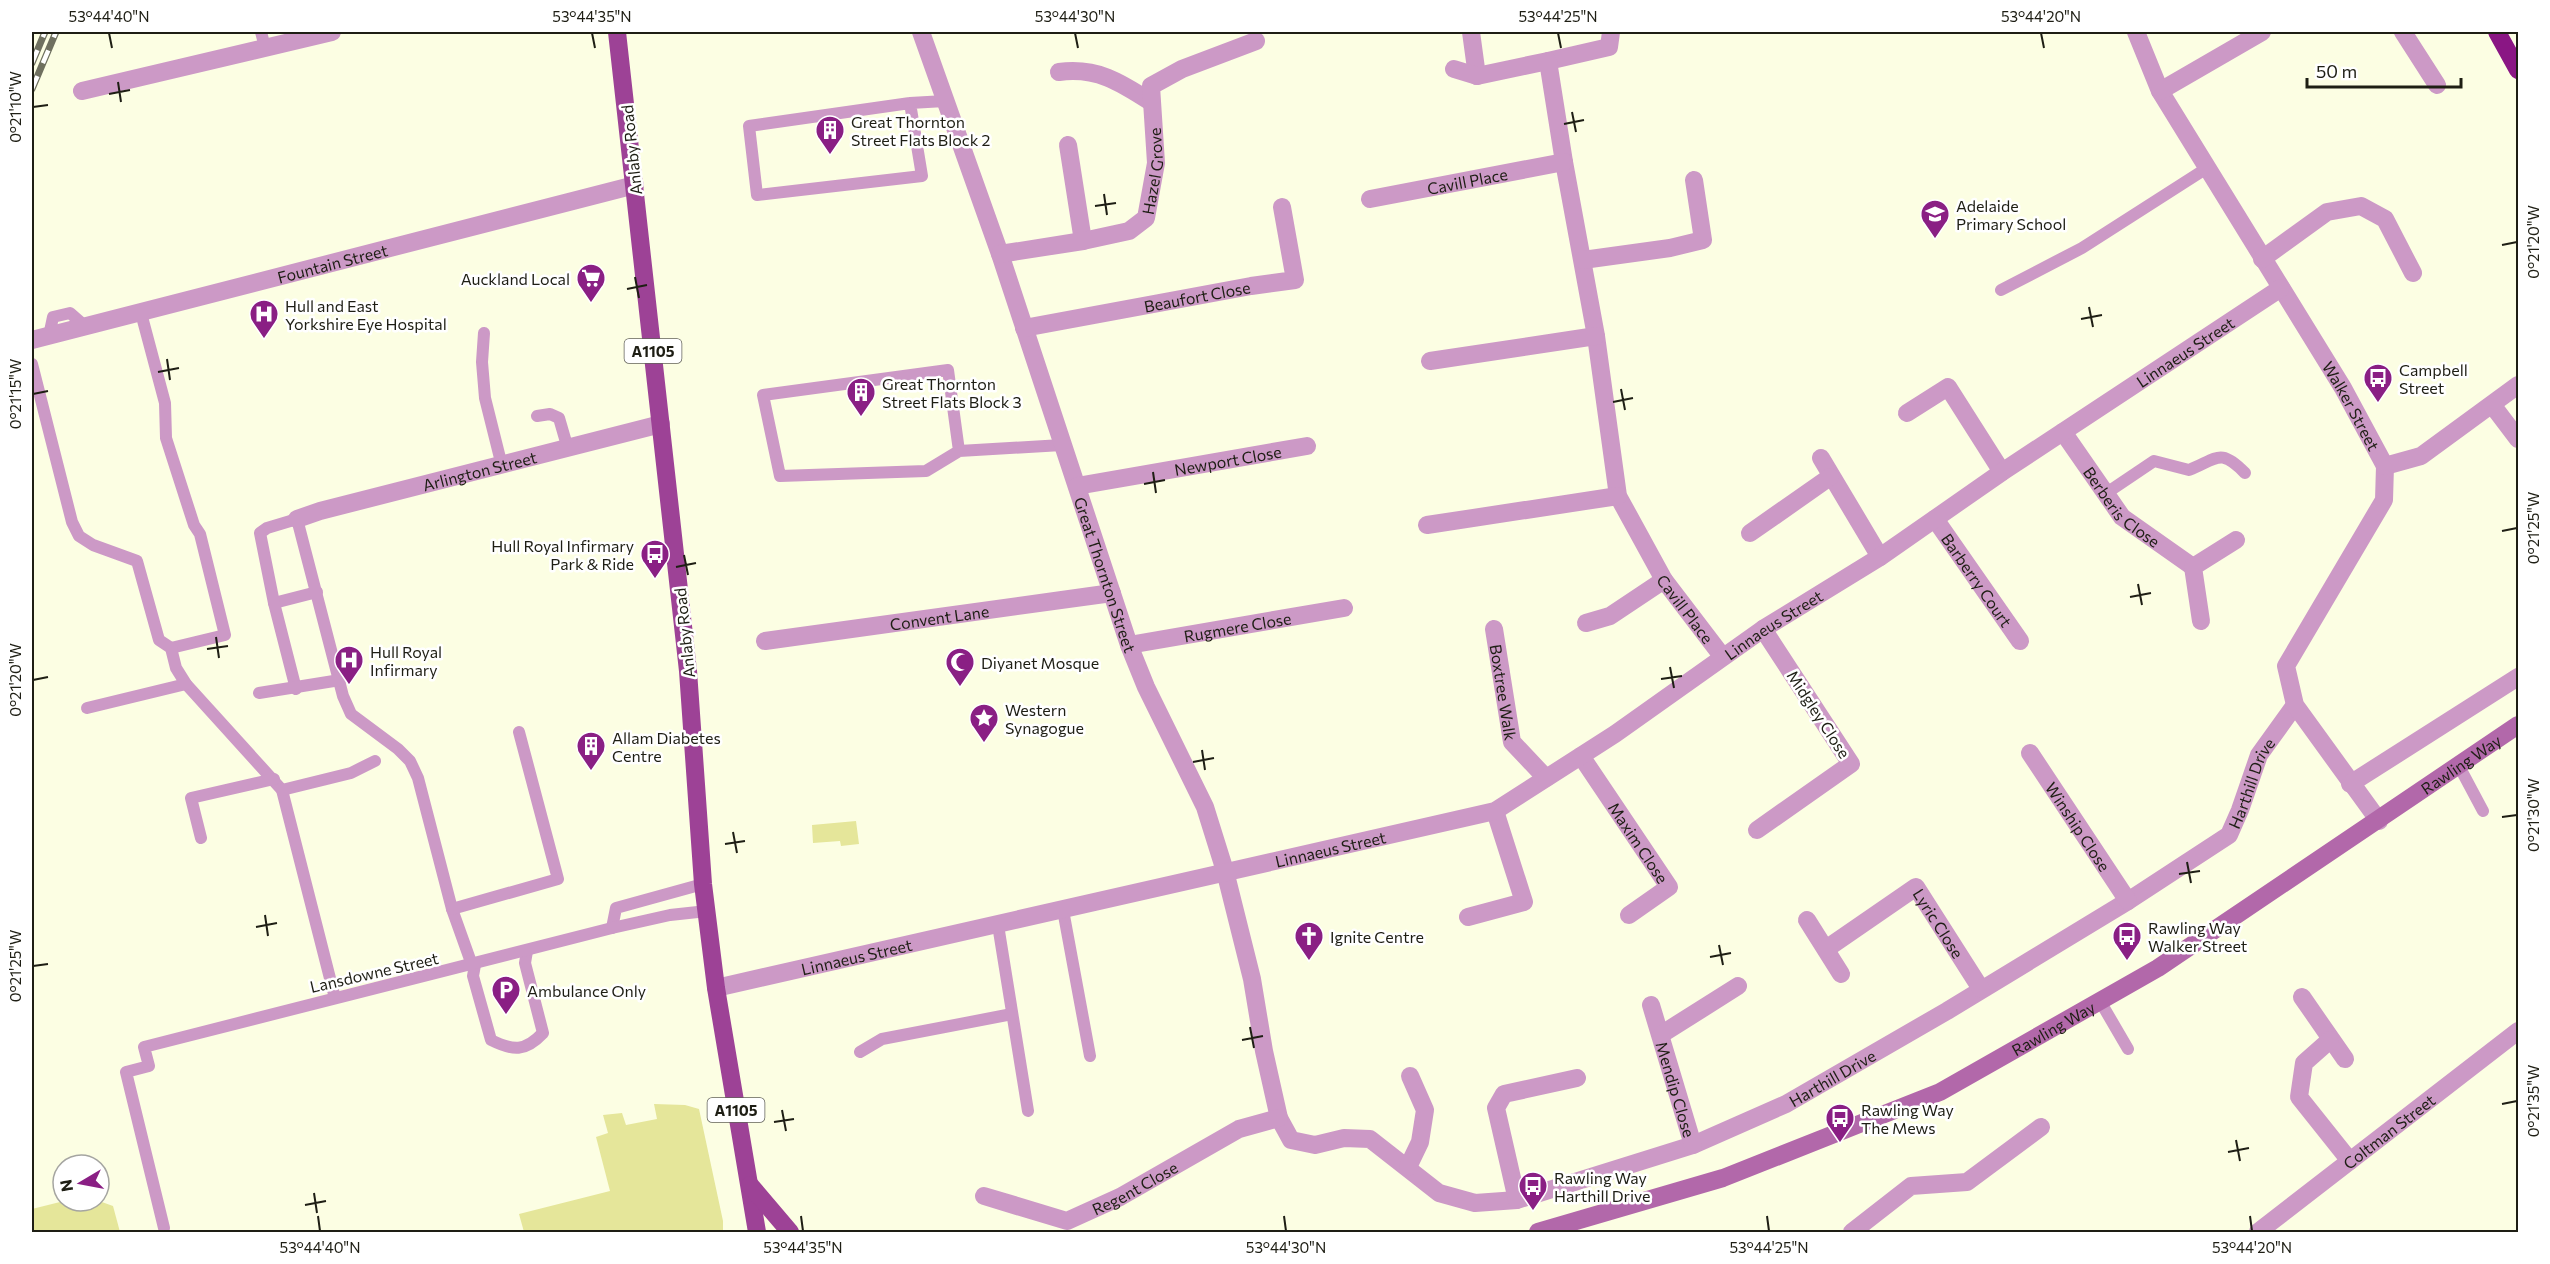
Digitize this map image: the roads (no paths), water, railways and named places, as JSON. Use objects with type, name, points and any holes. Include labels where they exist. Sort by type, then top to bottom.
[{"type":"highway","points":[[2497,32],[2518,70]]},
{"type":"main road","name":"Anlaby Road","points":[[617,32],[688,671],[703,884],[716,988],[757,1233]]},
{"type":"main road","points":[[748,1183],[790,1233]]},
{"type":"street","points":[[82,91],[263,39],[326,32]]},
{"type":"street","name":"Great Thornton Street","points":[[921,32],[1000,254],[1129,645],[1146,687],[1205,807],[1225,872],[1252,978],[1278,1118]]},
{"type":"street","points":[[1471,32],[1477,76]]},
{"type":"street","points":[[1455,69],[1477,76],[1609,47],[1611,32]]},
{"type":"street","name":"Walker Street","points":[[2136,32],[2160,91],[2343,388],[2385,466],[2384,500],[2286,666],[2295,705],[2379,821]]},
{"type":"street","points":[[2160,91],[2262,32]]},
{"type":"street","points":[[2403,32],[2437,85]]},
{"type":"street","name":"Hazel Grove","points":[[1000,254],[1129,231],[1146,218],[1156,163],[1151,86],[1182,69],[1256,41]]},
{"type":"street","name":"Cavill Place","points":[[1548,61],[1596,336],[1618,496],[1664,580],[1722,656]]},
{"type":"street","points":[[1059,72],[1079,69],[1096,72],[1132,89],[1151,102]]},
{"type":"street","points":[[1068,144],[1083,241]]},
{"type":"street","name":"Cavill Place","points":[[1370,200],[1564,162]]},
{"type":"street","points":[[1583,260],[1670,248],[1703,240],[1694,180]]},
{"type":"street","name":"Fountain Street","points":[[40,338],[635,185]]},
{"type":"street","points":[[2262,259],[2327,212],[2361,206],[2385,219],[2414,273]]},
{"type":"street","name":"Beaufort Close","points":[[1024,328],[1295,280],[1282,207]]},
{"type":"street","name":"Linnaeus Street","points":[[716,988],[1495,811],[1581,756],[1722,656],[1880,557],[2002,472],[2281,288]]},
{"type":"street","points":[[1430,361],[1596,336]]},
{"type":"street","points":[[2385,466],[2421,456],[2493,406],[2518,385]]},
{"type":"street","points":[[1906,413],[1948,387],[2002,472]]},
{"type":"street","points":[[2493,406],[2518,438]]},
{"type":"street","name":"Arlington Street","points":[[297,519],[661,424]]},
{"type":"street","name":"Berberis Close","points":[[2063,432],[2122,517],[2193,567]]},
{"type":"street","name":"Newport Close","points":[[1077,486],[1307,446]]},
{"type":"street","points":[[1821,458],[1830,477],[1880,557]]},
{"type":"street","points":[[1750,533],[1830,477]]},
{"type":"street","points":[[1427,525],[1618,496]]},
{"type":"street","name":"Barberry Court","points":[[1935,519],[2020,641]]},
{"type":"street","points":[[2201,621],[2193,567],[2235,540]]},
{"type":"street","points":[[1586,623],[1610,616],[1664,580]]},
{"type":"street","name":"Convent Lane","points":[[765,640],[1112,593]]},
{"type":"street","name":"Rugmere Close","points":[[1129,645],[1344,608]]},
{"type":"street","name":"Boxtree Walk","points":[[1494,629],[1512,742],[1546,778]]},
{"type":"street","name":"Midgley Close","points":[[1757,830],[1851,764],[1763,629]]},
{"type":"street","points":[[2350,784],[2518,677]]},
{"type":"street","name":"Harthill Drive","points":[[1278,1118],[1291,1140],[1315,1145],[1344,1138],[1370,1139],[1439,1193],[1475,1203],[1517,1200],[1693,1144],[1786,1104],[2128,901],[2229,835],[2259,755],[2295,705]]},
{"type":"street","name":"Rawling Way","points":[[1538,1233],[1723,1178],[1940,1092],[2158,968],[2379,821],[2518,725]]},
{"type":"street","name":"Winship Close","points":[[2030,753],[2128,901]]},
{"type":"street","name":"Maxim Close","points":[[1581,756],[1669,886],[1629,915]]},
{"type":"street","points":[[1468,917],[1524,902],[1495,811]]},
{"type":"street","name":"Lyric Close","points":[[1826,949],[1916,887],[1981,988]]},
{"type":"street","points":[[1807,920],[1842,974]]},
{"type":"street","name":"Mendip Close","points":[[1662,1034],[1738,986]]},
{"type":"street","points":[[2302,997],[2345,1059]]},
{"type":"street","name":"Mendip Close","points":[[1651,1005],[1662,1034],[1693,1144]]},
{"type":"street","name":"Coltman Street","points":[[2258,1233],[2518,1031]]},
{"type":"street","points":[[2330,1040],[2304,1063],[2299,1097],[2350,1161]]},
{"type":"street","points":[[1407,1167],[1420,1142],[1425,1110],[1410,1076]]},
{"type":"street","points":[[1517,1200],[1496,1107],[1503,1094],[1578,1078]]},
{"type":"street","name":"Regent Close","points":[[984,1196],[1068,1221],[1120,1197],[1239,1129],[1278,1118]]},
{"type":"street","points":[[1852,1233],[1911,1186],[1967,1182],[2042,1127]]},
{"type":"lane","points":[[910,103],[922,176],[757,195],[749,126],[910,103],[945,101]]},
{"type":"lane","points":[[2001,290],[2082,248],[2207,168]]},
{"type":"lane","points":[[141,313],[165,404],[166,438],[194,525],[200,534],[225,634],[171,648]]},
{"type":"lane","points":[[484,333],[482,362],[484,398],[502,466]]},
{"type":"lane","points":[[32,364],[72,522],[79,536],[93,545],[136,561],[159,640],[171,648],[176,668],[186,684],[278,785],[335,998]]},
{"type":"lane","points":[[958,451],[948,370],[763,395],[780,476],[926,471],[958,451],[1062,444]]},
{"type":"lane","points":[[537,416],[550,414],[559,418],[568,449]]},
{"type":"lane","points":[[2105,494],[2154,460],[2189,470],[2214,457],[2223,456],[2245,473]]},
{"type":"lane","points":[[296,689],[274,603],[260,533],[267,528],[297,519],[351,714],[410,761],[418,778],[452,909],[473,965],[473,976],[491,1040],[509,1049],[533,1044],[543,1033],[525,963],[527,951]]},
{"type":"lane","points":[[274,603],[317,592]]},
{"type":"lane","points":[[259,693],[296,689],[340,680]]},
{"type":"lane","points":[[87,708],[186,684]]},
{"type":"lane","points":[[452,909],[558,879],[519,732]]},
{"type":"lane","points":[[201,838],[191,798],[351,773],[375,761]]},
{"type":"lane","points":[[2459,766],[2483,810]]},
{"type":"lane","points":[[612,928],[616,908],[703,884]]},
{"type":"lane","points":[[1063,910],[1090,1056]]},
{"type":"lane","name":"Lansdowne Street","points":[[164,1228],[126,1072],[149,1066],[144,1047],[612,928],[670,915],[707,911]]},
{"type":"lane","points":[[998,925],[1028,1111]]},
{"type":"lane","points":[[2100,1001],[2128,1049]]},
{"type":"lane","points":[[860,1052],[882,1039],[1012,1014]]},
{"type":"railway","points":[[32,63],[45,32]]},
{"type":"railway","points":[[32,89],[56,32]]},
{"type":"place","name":"Great Thornton Street Flats Block 2","points":[[830,156]]},
{"type":"place","name":"Adelaide Primary School","points":[[1935,240]]},
{"type":"place","name":"Auckland Local","points":[[591,304]]},
{"type":"place","name":"Hull and East Yorkshire Eye Hospital","points":[[264,340]]},
{"type":"place","name":"Campbell Street","points":[[2378,404]]},
{"type":"place","name":"Great Thornton Street Flats Block 3","points":[[861,418]]},
{"type":"place","name":"Hull Royal Infirmary Park & Ride","points":[[655,580]]},
{"type":"place","name":"Hull Royal Infirmary","points":[[349,686]]},
{"type":"place","name":"Diyanet Mosque","points":[[960,688]]},
{"type":"place","name":"Western Synagogue","points":[[984,744]]},
{"type":"place","name":"Allam Diabetes Centre","points":[[591,772]]},
{"type":"place","name":"Ignite Centre","points":[[1309,962]]},
{"type":"place","name":"Rawling Way Walker Street","points":[[2127,962]]},
{"type":"place","name":"Ambulance Only","points":[[506,1016]]},
{"type":"place","name":"Rawling Way The Mews","points":[[1840,1144]]},
{"type":"place","name":"Rawling Way Harthill Drive","points":[[1533,1212]]}]
